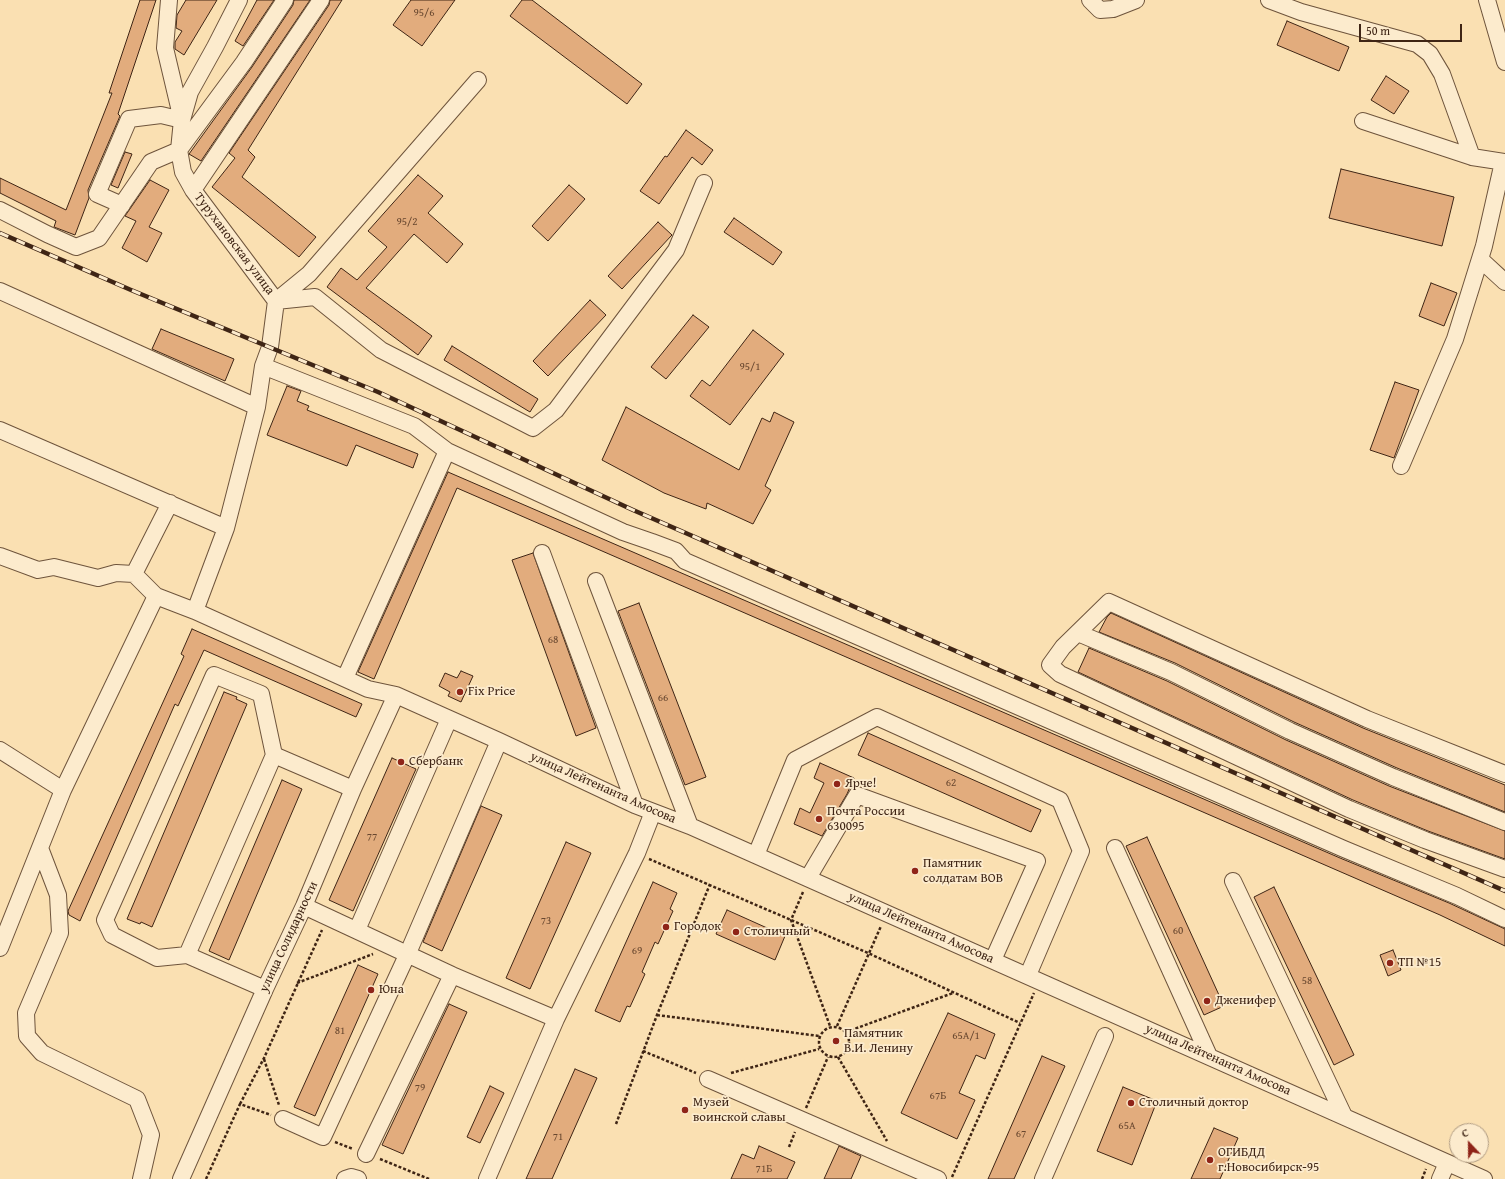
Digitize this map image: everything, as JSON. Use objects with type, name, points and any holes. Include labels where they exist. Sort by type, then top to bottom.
[{"type":"street","points":[[122,205],[97,194],[129,119],[161,115],[182,120],[165,48],[169,0]]},
{"type":"street","name":"Турухановская улица","points":[[195,611],[226,528],[256,407],[264,366],[270,347],[276,301],[193,190],[183,172],[179,150],[182,120],[190,92],[239,0]]},
{"type":"street","points":[[0,210],[76,247],[99,238],[151,162],[179,150],[244,62],[285,0]]},
{"type":"street","points":[[193,190],[321,0]]},
{"type":"street","points":[[1090,0],[1100,10],[1113,9],[1136,0]]},
{"type":"street","points":[[1269,0],[1298,6],[1417,44],[1430,54],[1442,74],[1472,157]]},
{"type":"street","points":[[1487,0],[1504,53]]},
{"type":"street","points":[[276,301],[309,274],[478,80]]},
{"type":"street","points":[[1363,121],[1472,157],[1504,162],[1480,259],[1456,339],[1401,466]]},
{"type":"street","points":[[276,301],[315,298],[381,350],[533,428],[556,410],[676,250],[704,183]]},
{"type":"street","points":[[1480,259],[1505,282]]},
{"type":"street","points":[[0,291],[256,407]]},
{"type":"street","points":[[264,366],[414,426],[447,450],[623,532],[676,551],[685,561],[1344,849],[1457,896],[1505,919]]},
{"type":"street","points":[[0,430],[226,528]]},
{"type":"street","points":[[345,678],[447,450]]},
{"type":"street","points":[[134,574],[170,503]]},
{"type":"street","points":[[542,553],[635,805]]},
{"type":"street","points":[[0,556],[38,570],[54,566],[98,578],[116,573],[134,574],[156,596],[63,790],[0,948]]},
{"type":"street","points":[[596,582],[690,826]]},
{"type":"street","name":"улица Лейтенанта Амосова","points":[[156,596],[195,611],[368,689],[396,695],[499,741],[635,805],[690,826],[756,855],[1447,1163]]},
{"type":"street","points":[[1505,774],[1367,719],[1109,602],[1063,647],[1050,665],[1060,674],[1349,809],[1425,840],[1505,868]]},
{"type":"street","points":[[1078,633],[1171,672],[1290,730],[1393,777],[1505,822]]},
{"type":"street","points":[[187,955],[274,755],[261,694],[214,675],[105,920],[112,935],[158,958],[187,955],[264,989]]},
{"type":"street","name":"улица Солидарности","points":[[181,1179],[264,989],[304,906],[353,789],[396,695]]},
{"type":"street","points":[[756,855],[795,760],[877,717],[1060,800],[1081,851],[1034,978]]},
{"type":"street","points":[[357,930],[449,719]]},
{"type":"street","points":[[283,1119],[323,1137],[408,954],[499,741]]},
{"type":"street","points":[[0,750],[63,790]]},
{"type":"street","points":[[274,755],[353,789]]},
{"type":"street","points":[[808,878],[857,795],[1037,861],[992,960]]},
{"type":"street","points":[[487,1179],[556,1019],[637,853],[652,812]]},
{"type":"street","points":[[40,848],[58,895],[60,933],[26,1014],[26,1036],[42,1053],[137,1099],[151,1135],[141,1179]]},
{"type":"street","points":[[1115,848],[1209,1056]]},
{"type":"street","points":[[1233,881],[1344,1116]]},
{"type":"street","points":[[304,906],[393,946],[452,975],[556,1019]]},
{"type":"street","points":[[366,1154],[452,975]]},
{"type":"street","points":[[1043,1179],[1105,1036]]},
{"type":"street","points":[[708,1079],[938,1179]]},
{"type":"street","points":[[1440,1179],[1447,1163],[1484,1179]]},
{"type":"street","points":[[345,1179],[351,1177],[358,1179]]},
{"type":"path","points":[[637,853],[868,953],[1020,1023]]},
{"type":"path","points":[[808,878],[791,920],[830,1026]]},
{"type":"path","points":[[616,1124],[657,1015],[710,884]]},
{"type":"path","points":[[837,1026],[887,913]]},
{"type":"path","points":[[206,1179],[240,1104],[264,1058],[328,917]]},
{"type":"path","points":[[297,983],[393,946]]},
{"type":"path","points":[[951,1179],[1020,1023],[1034,978]]},
{"type":"path","points":[[846,1032],[953,993]]},
{"type":"path","points":[[657,1015],[818,1036]]},
{"type":"path","points":[[830,1026],[837,1026],[846,1032],[850,1042],[846,1051],[838,1057],[828,1057],[819,1049],[818,1036],[823,1030],[830,1026]]},
{"type":"path","points":[[730,1073],[819,1049]]},
{"type":"path","points":[[643,1052],[708,1079]]},
{"type":"path","points":[[789,1147],[828,1057]]},
{"type":"path","points":[[838,1057],[888,1142]]},
{"type":"path","points":[[264,1058],[283,1119]]},
{"type":"path","points":[[240,1104],[283,1119]]},
{"type":"building","points":[[140,0],[156,0],[118,114],[120,116],[88,190],[89,198],[75,235],[54,227],[56,221],[0,193],[0,178],[66,210],[112,93],[109,93]]},
{"type":"building","points":[[186,0],[217,0],[184,55],[175,49],[175,42],[182,31],[176,28],[177,15]]},
{"type":"building","points":[[257,0],[274,0],[243,46],[235,41]]},
{"type":"building","points":[[294,0],[310,0],[201,161],[189,154],[252,67],[293,5]]},
{"type":"building","points":[[330,0],[342,0],[248,150],[255,157],[242,177],[316,237],[299,257],[212,187],[235,158],[229,153],[329,5]]},
{"type":"building","points":[[411,0],[455,0],[422,46],[393,25]]},
{"type":"building","points":[[522,0],[532,0],[642,84],[627,104],[510,16]]},
{"type":"building","points":[[1287,21],[1349,47],[1339,71],[1277,45]]},
{"type":"building","points":[[1386,76],[1409,91],[1394,114],[1371,100]]},
{"type":"building","points":[[686,130],[713,150],[702,165],[692,157],[659,204],[640,191]]},
{"type":"building","points":[[125,152],[132,154],[118,188],[111,185]]},
{"type":"building","points":[[1341,169],[1454,197],[1442,246],[1329,218]]},
{"type":"building","points":[[418,175],[443,196],[428,213],[463,244],[447,263],[414,234],[366,288],[432,336],[418,355],[327,287],[341,268],[357,280],[387,247],[368,231]]},
{"type":"building","points":[[150,180],[169,190],[149,227],[162,233],[147,262],[122,248],[136,221],[125,216]]},
{"type":"building","points":[[569,185],[585,199],[548,241],[532,226]]},
{"type":"building","points":[[734,218],[782,252],[773,265],[724,232]]},
{"type":"building","points":[[658,222],[672,235],[622,289],[608,276]]},
{"type":"building","points":[[1431,283],[1457,293],[1444,326],[1419,316]]},
{"type":"building","points":[[590,300],[606,315],[548,376],[533,361]]},
{"type":"building","points":[[693,315],[709,327],[666,379],[651,367]]},
{"type":"building","points":[[161,329],[234,359],[225,381],[152,349]]},
{"type":"building","points":[[753,330],[784,354],[730,425],[690,396],[702,380],[710,386]]},
{"type":"building","points":[[452,346],[538,399],[530,412],[444,360]]},
{"type":"building","points":[[1395,382],[1419,390],[1394,458],[1370,450]]},
{"type":"building","points":[[287,386],[301,391],[297,401],[309,406],[307,410],[418,454],[413,468],[356,445],[347,466],[267,435]]},
{"type":"building","points":[[626,407],[739,470],[762,418],[770,422],[774,412],[794,422],[765,486],[771,490],[753,524],[707,503],[706,509],[664,493],[602,460]]},
{"type":"building","points":[[448,472],[1340,858],[1449,903],[1505,929],[1505,946],[1440,915],[457,488],[374,679],[358,672]]},
{"type":"building","points":[[533,553],[596,728],[576,736],[512,560]]},
{"type":"building","points":[[639,603],[706,777],[685,785],[618,611]]},
{"type":"building","points":[[1111,613],[1363,728],[1505,785],[1505,812],[1397,768],[1294,722],[1175,663],[1099,632],[1107,617]]},
{"type":"building","points":[[192,629],[362,704],[356,717],[204,650],[178,706],[175,704],[80,921],[69,915],[68,911],[184,656],[181,654]]},
{"type":"building","points":[[1089,648],[1167,681],[1286,740],[1389,786],[1505,831],[1505,859],[1428,831],[1353,800],[1078,672]]},
{"type":"building","points":[[461,671],[473,676],[461,702],[448,696],[450,692],[439,686],[445,673],[457,678]]},
{"type":"building","points":[[224,692],[237,697],[236,699],[247,704],[152,927],[141,922],[140,924],[127,919]]},
{"type":"building","points":[[868,733],[1041,810],[1031,832],[858,755]]},
{"type":"building","points":[[392,758],[416,769],[353,911],[329,900]]},
{"type":"building","points":[[820,763],[854,778],[847,794],[822,836],[794,824],[800,808],[810,813],[824,783],[814,778]]},
{"type":"building","points":[[282,780],[302,789],[229,960],[209,951]]},
{"type":"building","points":[[481,806],[502,815],[442,951],[423,942]]},
{"type":"building","points":[[1147,837],[1224,1006],[1204,1015],[1126,846]]},
{"type":"building","points":[[566,842],[591,853],[530,989],[506,978]]},
{"type":"building","points":[[653,882],[677,893],[670,909],[673,911],[658,944],[655,942],[642,972],[645,974],[630,1007],[627,1006],[620,1022],[595,1011]]},
{"type":"building","points":[[1274,887],[1354,1055],[1334,1065],[1254,897]]},
{"type":"building","points":[[727,910],[785,936],[775,960],[716,934]]},
{"type":"building","name":"ТП №15","points":[[1393,950],[1401,970],[1388,976],[1380,955]]},
{"type":"building","points":[[358,965],[378,974],[315,1116],[294,1107]]},
{"type":"building","points":[[449,1004],[467,1012],[403,1154],[382,1145]]},
{"type":"building","points":[[948,1013],[995,1034],[985,1059],[976,1055],[959,1093],[975,1100],[957,1139],[901,1113]]},
{"type":"building","points":[[1042,1056],[1065,1066],[1014,1179],[988,1179]]},
{"type":"building","points":[[575,1069],[597,1078],[552,1179],[526,1179]]},
{"type":"building","points":[[490,1086],[504,1093],[480,1143],[467,1137]]},
{"type":"building","points":[[1123,1087],[1157,1101],[1132,1165],[1097,1151]]},
{"type":"building","points":[[1214,1128],[1238,1138],[1220,1179],[1191,1179]]},
{"type":"building","points":[[759,1146],[795,1162],[787,1179],[731,1179],[742,1154],[754,1159]]},
{"type":"building","points":[[839,1146],[861,1156],[851,1179],[824,1179]]},
{"type":"railway","points":[[0,233],[131,290],[378,392],[633,510],[1505,891]]},
{"type":"place","name":"Fix Price","points":[[460,692]]},
{"type":"place","name":"Сбербанк","points":[[401,762]]},
{"type":"place","name":"Ярче!","points":[[837,784]]},
{"type":"place","name":"Почта России 630095","points":[[819,819]]},
{"type":"place","name":"Памятник солдатам ВОВ","points":[[915,871]]},
{"type":"place","name":"Городок","points":[[666,927]]},
{"type":"place","name":"Столичный","points":[[736,932]]},
{"type":"place","name":"ТП №15","points":[[1390,963]]},
{"type":"place","name":"Юна","points":[[371,990]]},
{"type":"place","name":"Дженифер","points":[[1207,1001]]},
{"type":"place","name":"Памятник В.И. Ленину","points":[[836,1041]]},
{"type":"place","name":"Столичный доктор","points":[[1131,1103]]},
{"type":"place","name":"Музей воинской славы","points":[[685,1110]]},
{"type":"place","name":"ОГИБДД г.Новосибирск-95","points":[[1210,1160]]}]
